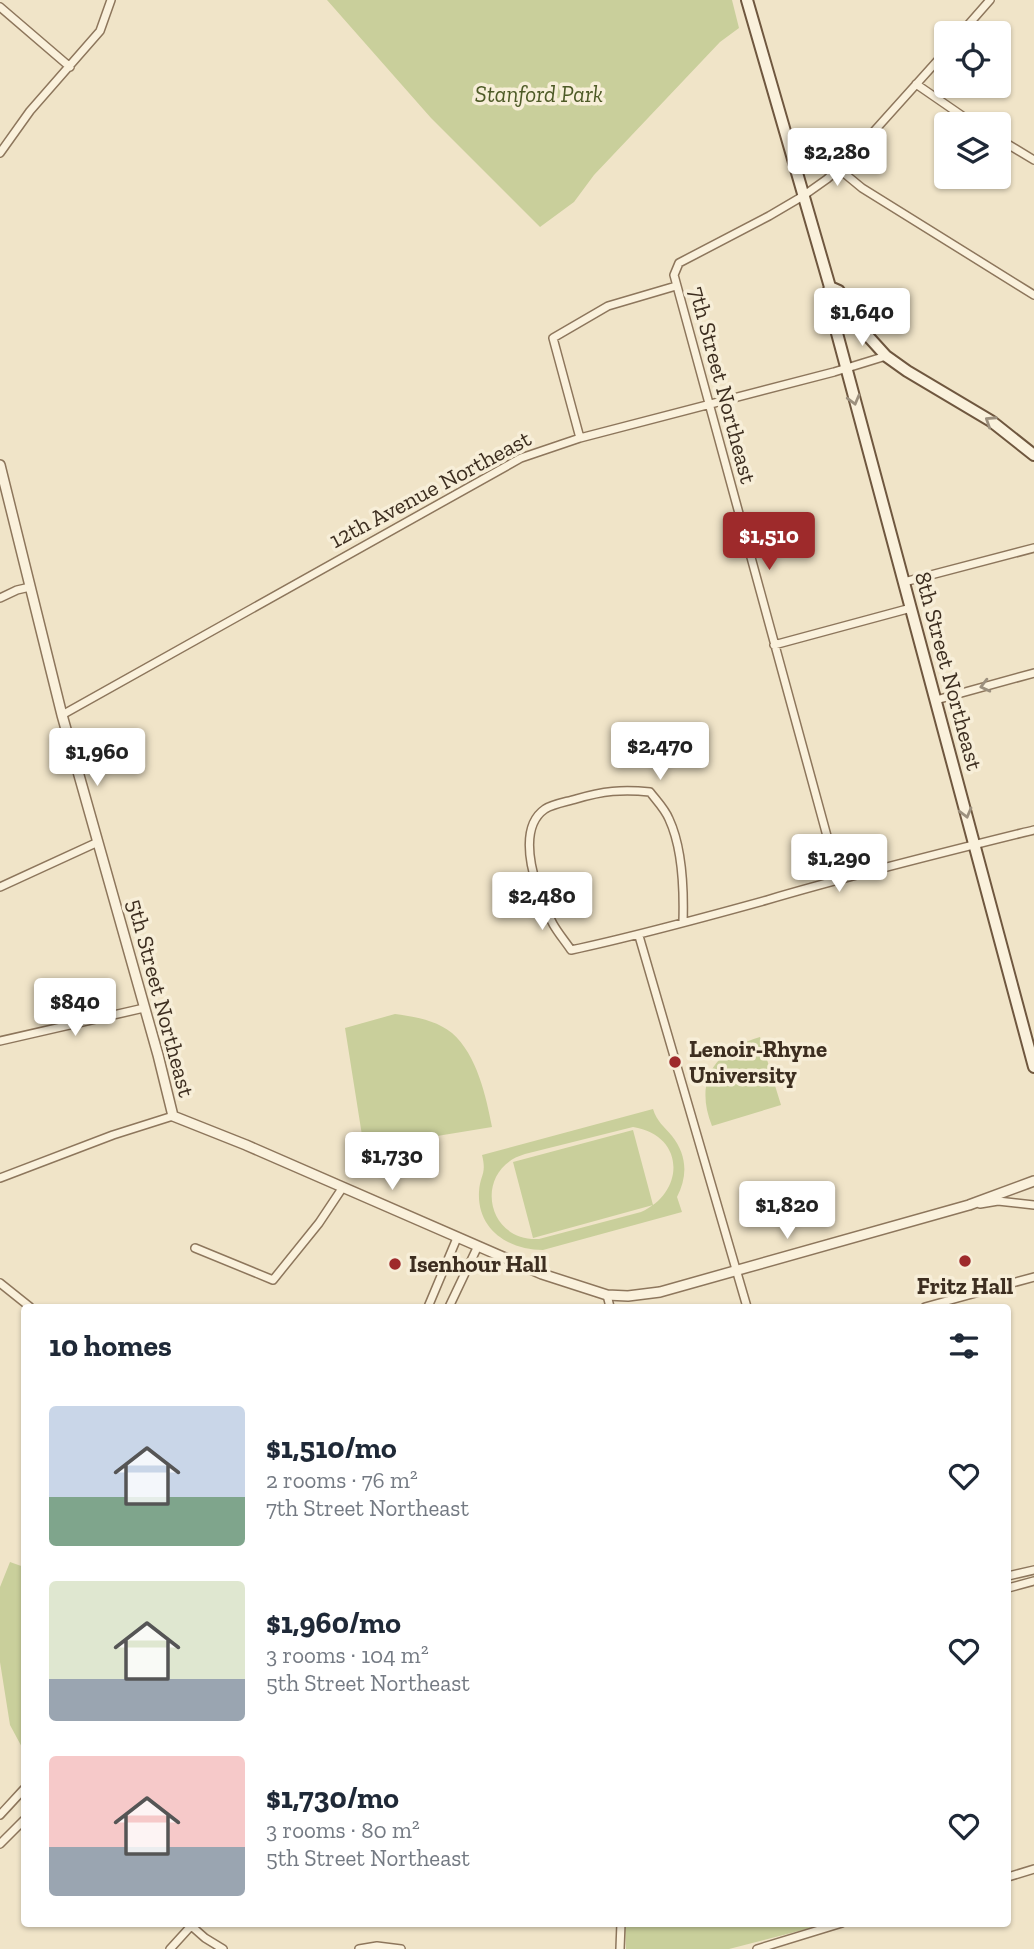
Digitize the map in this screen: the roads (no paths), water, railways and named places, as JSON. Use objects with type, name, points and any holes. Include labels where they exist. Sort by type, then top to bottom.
[{"type":"main road","points":[[747,0],[830,287],[839,290],[857,324],[886,356],[991,421],[1034,455]]},
{"type":"main road","name":"8th Street Northeast","points":[[830,287],[827,296],[1034,1067]]},
{"type":"street","points":[[0,152],[30,111],[100,31],[111,0]]},
{"type":"street","points":[[972,21],[990,0]]},
{"type":"street","points":[[0,7],[70,67]]},
{"type":"street","points":[[803,196],[839,169],[934,64]]},
{"type":"street","points":[[916,84],[957,112]]},
{"type":"street","points":[[1011,146],[1034,160]]},
{"type":"street","points":[[839,169],[862,188],[1034,295]]},
{"type":"street","name":"7th Street Northeast","points":[[803,196],[677,265],[673,278],[839,880]]},
{"type":"street","points":[[580,438],[553,338],[608,306],[676,285]]},
{"type":"street","name":"12th Avenue Northeast","points":[[62,715],[510,464],[537,452],[886,356]]},
{"type":"street","name":"5th Street Northeast","points":[[0,465],[62,715],[173,1116],[343,1187],[477,1248],[569,1284],[607,1295],[628,1296],[660,1292],[969,1205],[1034,1181]]},
{"type":"street","points":[[904,582],[1034,548]]},
{"type":"street","points":[[0,598],[30,587]]},
{"type":"street","points":[[774,645],[911,608]]},
{"type":"street","points":[[936,700],[1034,673]]},
{"type":"street","points":[[682,922],[684,897],[677,845],[669,817],[650,792],[621,789],[589,795],[545,809],[533,823],[528,851],[538,887],[552,923],[571,950],[639,936],[682,922],[1034,830]]},
{"type":"street","points":[[0,887],[98,842]]},
{"type":"street","points":[[639,936],[746,1304]]},
{"type":"street","points":[[0,1041],[144,1008]]},
{"type":"street","points":[[0,1178],[113,1135],[173,1116]]},
{"type":"street","points":[[195,1248],[273,1280],[319,1223],[343,1187]]},
{"type":"street","points":[[969,1205],[998,1201],[1034,1205]]},
{"type":"street","points":[[429,1304],[457,1238]]},
{"type":"street","points":[[451,1304],[477,1248]]},
{"type":"street","points":[[937,1304],[1034,1277]]},
{"type":"street","points":[[0,1283],[26,1304]]},
{"type":"street","points":[[607,1295],[609,1304]]},
{"type":"street","points":[[1011,1575],[1034,1570]]},
{"type":"street","points":[[1011,1587],[1034,1581]]},
{"type":"street","points":[[0,1815],[21,1792]]},
{"type":"street","points":[[0,1844],[21,1823]]},
{"type":"street","points":[[1011,1876],[1033,1872]]},
{"type":"street","points":[[170,1949],[187,1927]]},
{"type":"street","points":[[192,1927],[223,1949]]},
{"type":"street","points":[[620,1949],[621,1927]]},
{"type":"street","points":[[757,1949],[829,1927]]},
{"type":"street","points":[[359,1949],[377,1946],[401,1949]]},
{"type":"place","name":"Lenoir-Rhyne University","points":[[675,1062]]},
{"type":"place","name":"Fritz Hall","points":[[965,1261]]},
{"type":"place","name":"Isenhour Hall","points":[[395,1264]]},
{"type":"park label","name":"Stanford Park","points":[[539,94]]}]
